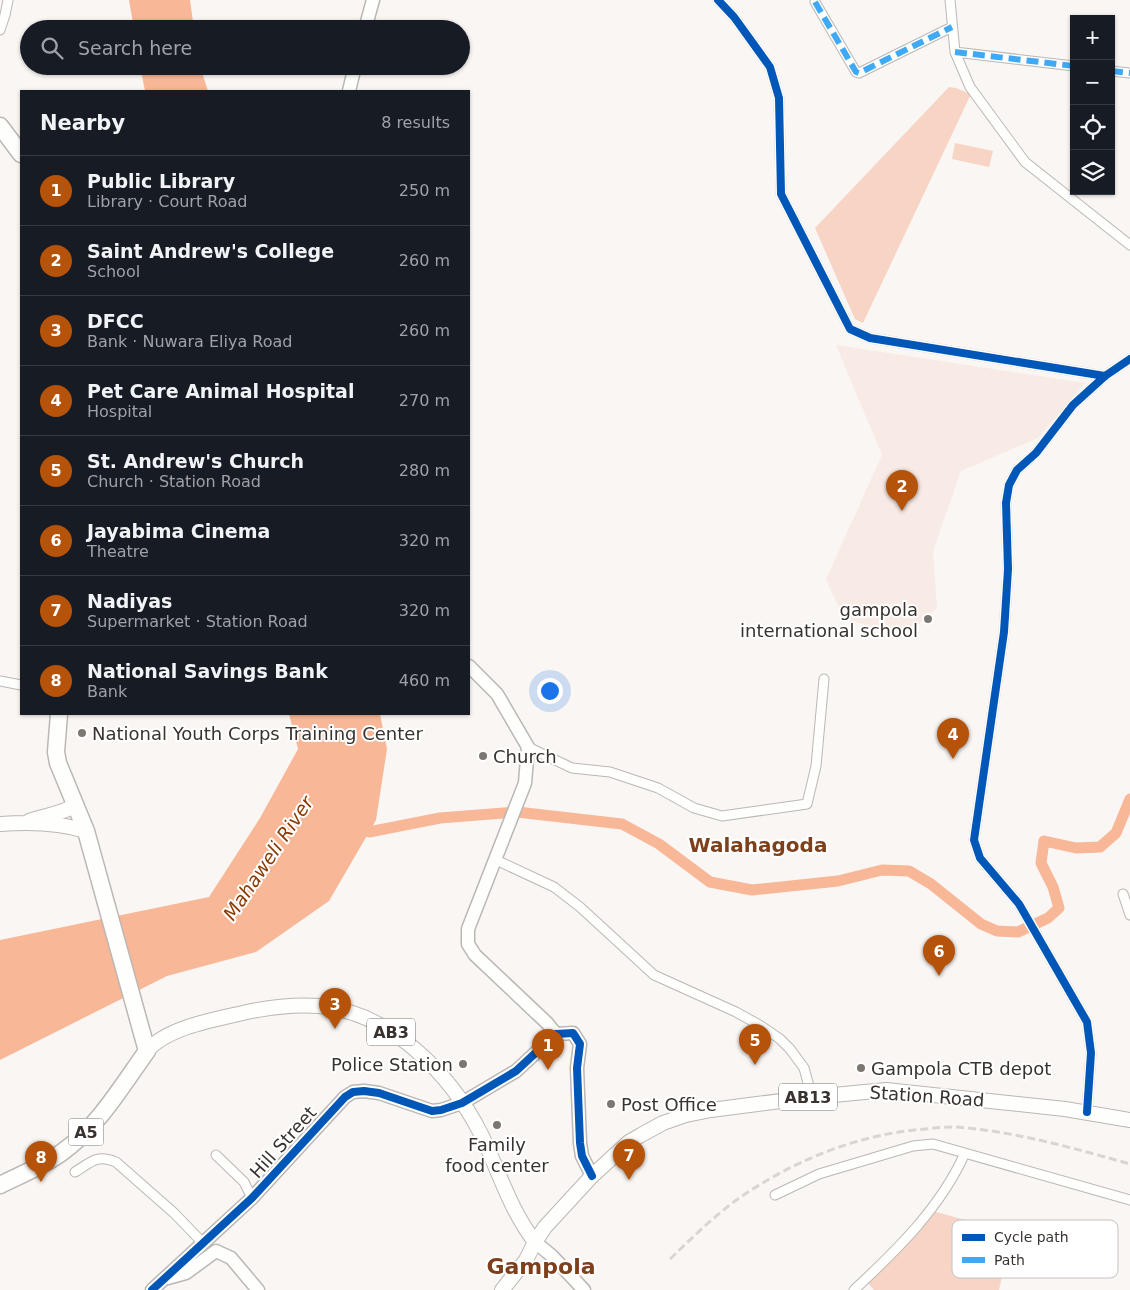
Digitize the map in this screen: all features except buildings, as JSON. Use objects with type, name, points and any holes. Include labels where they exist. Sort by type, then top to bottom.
[{"type":"highway","points":[[0,126],[20,153]]},
{"type":"highway","points":[[59,715],[56,752],[58,763],[86,831],[147,1051]]},
{"type":"highway","name":"A5","points":[[0,1184],[48,1161],[81,1137],[108,1107],[147,1051]]},
{"type":"main road","points":[[24,822],[58,813],[76,805]]},
{"type":"main road","points":[[0,824],[24,822],[74,827],[86,831]]},
{"type":"main road","name":"AB3","points":[[147,1051],[166,1036],[230,1016],[282,1006],[314,1005],[330,1007],[360,1016],[394,1034],[433,1066],[448,1082],[481,1135],[519,1220],[535,1242]]},
{"type":"main road","name":"Station Road","points":[[535,1242],[550,1221],[592,1176],[630,1142],[674,1119],[711,1110],[812,1096],[886,1090],[1010,1102],[1087,1112],[1130,1120]]},
{"type":"main road","name":"AB13","points":[[502,1290],[526,1260],[535,1242]]},
{"type":"street","points":[[0,30],[8,0]]},
{"type":"street","points":[[367,20],[373,0]]},
{"type":"street","points":[[718,0],[734,17],[770,67],[779,98],[781,194],[850,329],[870,338],[1105,376]]},
{"type":"street","points":[[950,0],[956,52],[970,87],[1025,162],[1130,245]]},
{"type":"street","points":[[815,2],[856,72],[859,73],[952,27]]},
{"type":"street","points":[[956,52],[1070,66]]},
{"type":"street","points":[[1115,71],[1130,73]]},
{"type":"street","points":[[349,90],[353,75]]},
{"type":"street","points":[[1087,1112],[1091,1054],[1088,1022],[1021,908],[980,858],[974,840],[1004,632],[1008,569],[1006,503],[1009,485],[1017,470],[1036,453],[1073,405],[1105,376],[1130,359]]},
{"type":"street","points":[[470,667],[497,694],[528,747],[526,783],[468,929],[468,944],[475,955],[547,1023],[556,1034],[573,1032],[580,1044],[577,1068],[580,1144],[582,1156],[592,1176]]},
{"type":"street","points":[[528,747],[572,768],[610,772],[658,788],[694,808],[722,816],[808,804],[816,766],[824,679]]},
{"type":"street","points":[[0,681],[20,685]]},
{"type":"street","points":[[496,860],[554,887],[580,907],[654,974],[736,1012],[780,1039],[804,1068],[812,1096]]},
{"type":"street","points":[[1123,894],[1130,915]]},
{"type":"street","name":"Hill Street","points":[[152,1290],[252,1198],[334,1108],[353,1092],[380,1093],[432,1111],[441,1110],[462,1103],[516,1071],[556,1034]]},
{"type":"street","points":[[775,1195],[819,1174],[913,1146],[933,1144],[1130,1200]]},
{"type":"street","points":[[854,1290],[898,1247],[937,1200],[955,1175],[965,1153]]},
{"type":"street","points":[[216,1155],[244,1182],[252,1198]]},
{"type":"street","points":[[75,1172],[98,1158],[107,1158],[116,1162],[174,1213],[203,1243]]},
{"type":"street","points":[[535,1242],[552,1256],[584,1290]]},
{"type":"street","points":[[167,1278],[186,1274],[216,1250],[231,1258],[258,1290]]},
{"type":"shaded area","points":[[949,87],[971,94],[863,323],[855,319],[815,228]]},
{"type":"shaded area","points":[[955,143],[993,151],[989,167],[952,159]]},
{"type":"shaded area","points":[[836,345],[1085,383],[1038,438],[961,471],[933,551],[937,608],[915,627],[881,631],[843,617],[826,579],[882,455]]},
{"type":"shaded area","points":[[933,1211],[965,1220],[952,1220],[952,1278],[1002,1278],[999,1290],[874,1290],[868,1283]]},
{"type":"water","points":[[129,0],[190,0],[193,20],[132,20]]},
{"type":"water","points":[[142,75],[203,75],[208,90],[145,90]]},
{"type":"water","name":"Mahaweli River","points":[[289,715],[380,715],[387,749],[376,820],[329,901],[256,952],[167,976],[0,1060],[0,940],[209,897],[260,818],[298,749]]},
{"type":"waterway","points":[[369,832],[440,818],[517,812],[622,824],[659,844],[710,882],[752,890],[838,881],[882,870],[909,871],[931,884],[981,924],[997,931],[1018,932],[1048,918],[1059,908],[1053,887],[1041,863],[1044,841],[1076,848],[1100,847],[1116,833],[1130,799]]},
{"type":"railway","points":[[670,1259],[718,1214],[756,1187],[801,1162],[825,1152],[874,1137],[940,1128],[977,1129],[1043,1141],[1130,1164]]},
{"type":"marked path","points":[[815,2],[856,72],[859,73],[952,27]]},
{"type":"marked path","points":[[955,52],[1070,66]]},
{"type":"marked path","points":[[1115,71],[1130,73]]},
{"type":"cycle path","points":[[718,0],[734,17],[770,67],[779,98],[781,194],[850,329],[870,338],[1105,376]]},
{"type":"cycle path","points":[[1087,1112],[1091,1053],[1087,1022],[1019,904],[980,858],[974,840],[1004,632],[1008,569],[1006,503],[1009,485],[1017,470],[1036,453],[1073,405],[1105,376],[1130,359]]},
{"type":"cycle path","points":[[152,1290],[252,1198],[345,1097],[353,1092],[379,1093],[432,1111],[441,1110],[462,1103],[516,1071],[556,1034],[573,1033],[580,1044],[577,1068],[580,1143],[582,1156],[592,1176]]},
{"type":"place","name":"Saint Andrew's College","points":[[902,511]]},
{"type":"place","name":"gampola international school","points":[[928,619]]},
{"type":"place","name":"National Youth Corps Training Center","points":[[82,733]]},
{"type":"place","name":"Church","points":[[483,756]]},
{"type":"place","name":"Pet Care Animal Hospital","points":[[953,759]]},
{"type":"place","name":"Jayabima Cinema","points":[[939,976]]},
{"type":"place","name":"DFCC","points":[[335,1029]]},
{"type":"place","name":"Police Station","points":[[463,1064]]},
{"type":"place","name":"St. Andrew's Church","points":[[755,1065]]},
{"type":"place","name":"Gampola CTB depot","points":[[861,1068]]},
{"type":"place","name":"Public Library","points":[[548,1070]]},
{"type":"place","name":"Post Office","points":[[611,1104]]},
{"type":"place","name":"Family food center","points":[[497,1125]]},
{"type":"place","name":"Nadiyas","points":[[629,1180]]},
{"type":"place","name":"National Savings Bank","points":[[41,1182]]},
{"type":"district","name":"Walahagoda","points":[[758,845]]},
{"type":"district","name":"Gampola","points":[[541,1266]]}]
